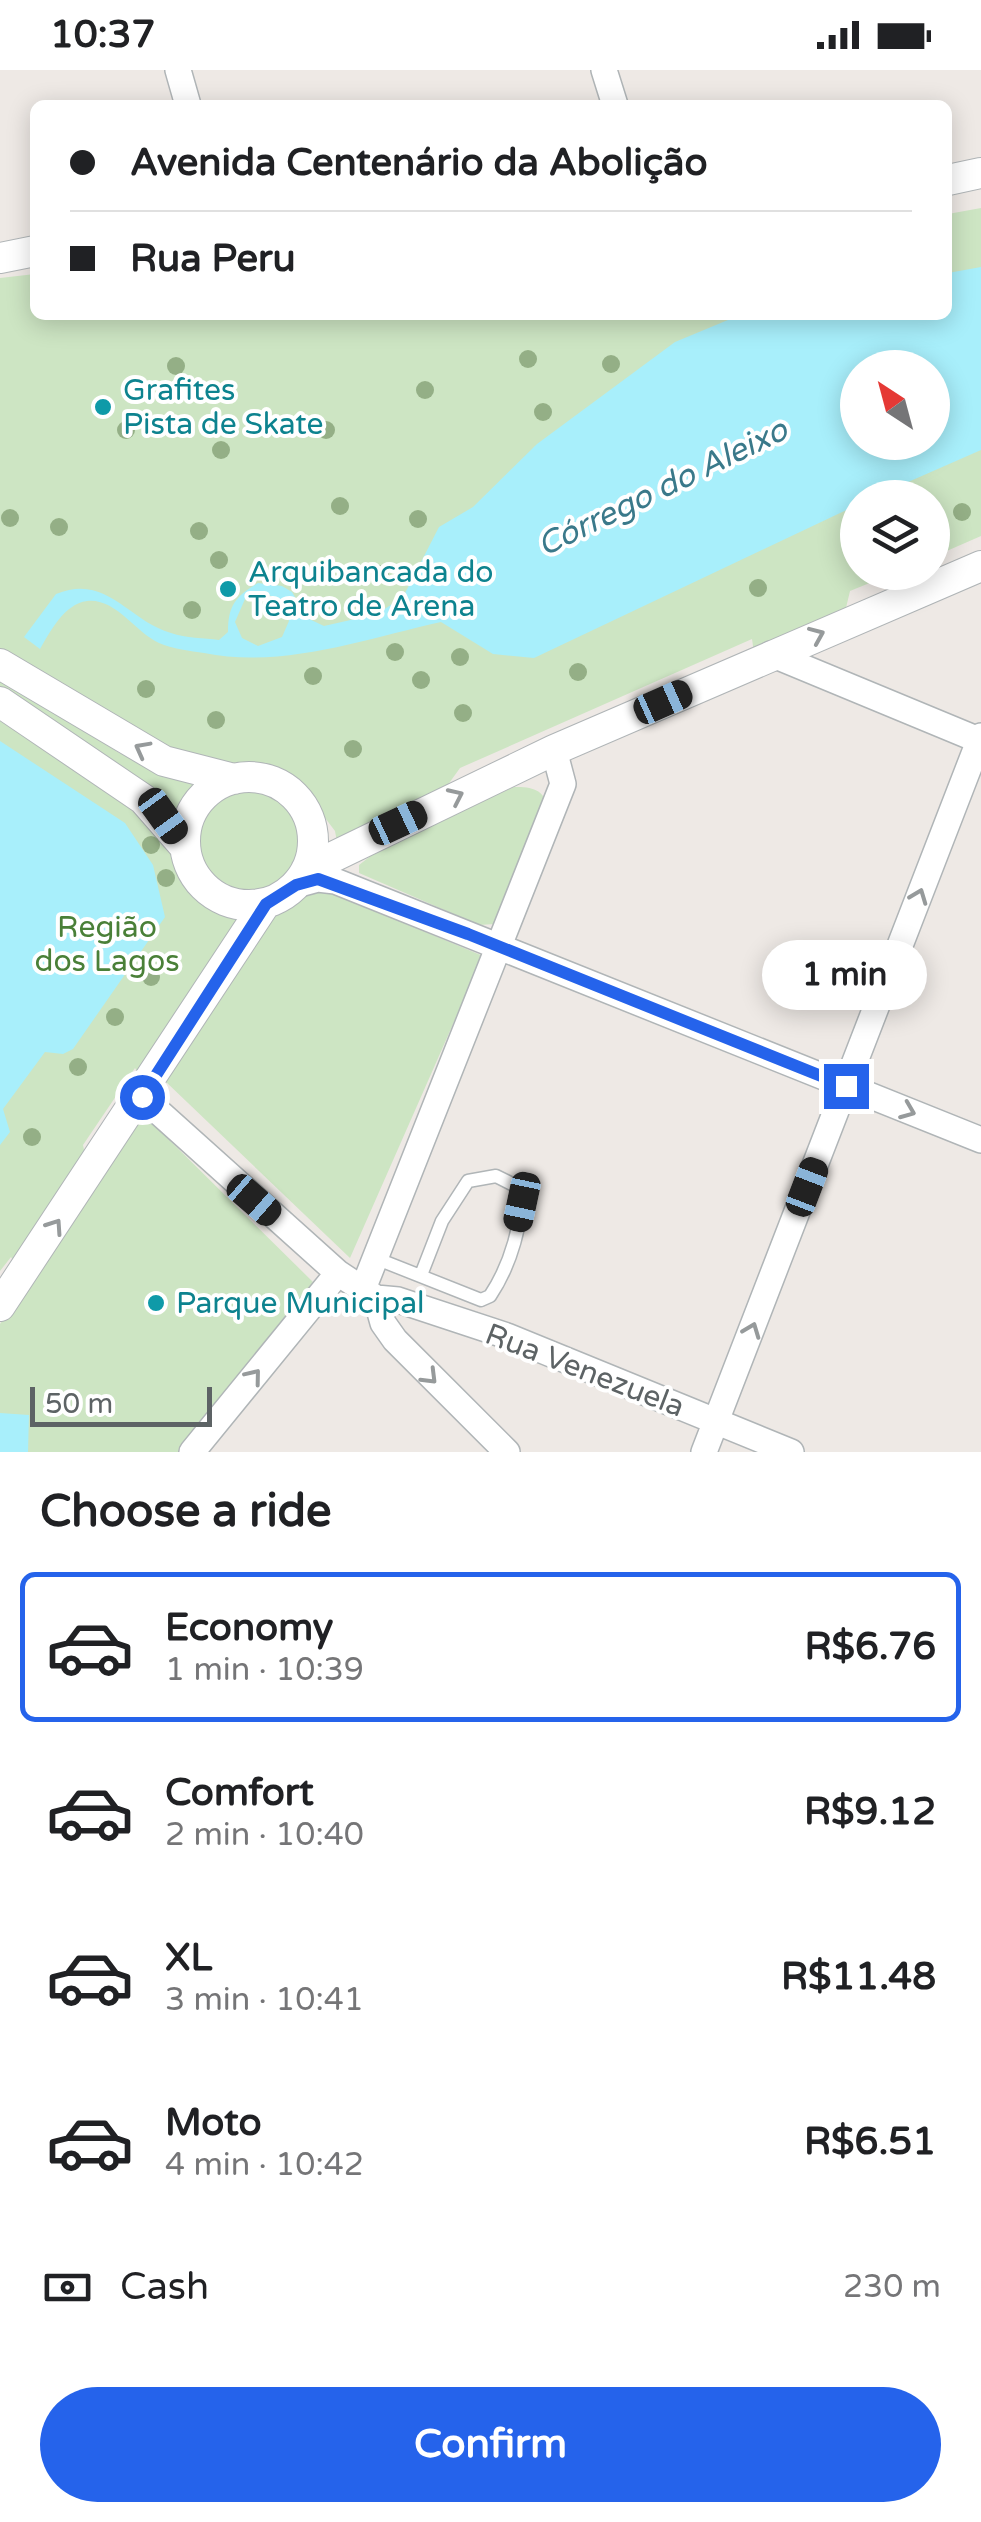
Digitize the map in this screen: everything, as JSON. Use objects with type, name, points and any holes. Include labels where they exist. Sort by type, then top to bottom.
[{"type":"street","points":[[178,70],[187,100]]},
{"type":"street","points":[[604,70],[613,100]]},
{"type":"street","points":[[952,179],[981,173]]},
{"type":"street","points":[[0,258],[30,252]]},
{"type":"street","points":[[0,1306],[142,1097],[266,904],[301,878],[554,750],[981,566]]},
{"type":"street","points":[[704,1452],[980,739],[771,654]]},
{"type":"street","points":[[0,664],[164,761],[234,779],[278,784],[300,803],[312,830],[301,878]]},
{"type":"street","points":[[0,702],[143,799],[184,846],[198,881],[211,894],[246,906],[266,904]]},
{"type":"street","points":[[507,1452],[395,1340],[370,1294],[376,1258],[563,784],[554,750]]},
{"type":"street","points":[[184,846],[187,824],[197,804],[208,792],[234,779]]},
{"type":"street","points":[[301,878],[335,882],[981,1140]]},
{"type":"street","points":[[142,1097],[338,1273],[370,1294]]},
{"type":"street","points":[[192,1452],[338,1273]]},
{"type":"street","name":"Rua Venezuela","points":[[370,1294],[507,1336],[790,1452]]},
{"type":"lane","points":[[376,1258],[481,1300],[490,1296],[518,1224],[522,1202],[516,1186],[496,1176],[468,1181],[442,1221],[421,1275]]},
{"type":"green space","points":[[981,208],[981,536],[950,550],[950,480],[840,480],[840,590],[852,590],[845,612],[754,653],[752,639],[460,768],[442,793],[337,842],[335,831],[313,802],[292,785],[274,776],[201,767],[0,650],[0,278],[30,275],[30,320],[952,320],[952,213]]},
{"type":"green space","points":[[0,675],[119,753],[205,782],[182,817],[160,794],[0,690]]},
{"type":"green space","name":"Região dos Lagos","points":[[0,716],[150,815],[174,844],[207,900],[228,914],[250,917],[142,1079],[135,1068],[83,1145],[88,1169],[19,1271],[11,1257],[0,1271]]},
{"type":"green space","points":[[514,787],[536,790],[549,808],[495,924],[479,925],[359,873],[359,865],[386,844]]},
{"type":"green space","points":[[248,788],[269,792],[286,804],[298,821],[302,842],[298,863],[286,880],[269,892],[248,896],[227,892],[210,880],[198,863],[194,842],[198,821],[210,804],[227,792]]},
{"type":"green space","points":[[318,887],[483,956],[350,1258],[165,1081],[271,914]]},
{"type":"green space","name":"Parque Municipal","points":[[143,1114],[313,1282],[182,1452],[0,1452],[0,1324]]},
{"type":"water","name":"Córrego do Aleixo","points":[[981,267],[981,450],[913,480],[840,480],[840,513],[534,658],[493,654],[441,622],[293,655],[233,657],[187,651],[150,638],[116,610],[97,601],[71,607],[40,649],[24,637],[56,594],[74,589],[103,594],[171,633],[219,640],[228,632],[235,602],[258,583],[282,586],[292,592],[307,618],[324,626],[377,614],[403,597],[439,527],[473,507],[537,444],[675,342],[728,320],[952,320],[952,272]],"holes":[[[261,593],[278,598],[289,621],[282,637],[258,646],[242,638],[235,622],[245,599]]]},
{"type":"water","points":[[0,741],[125,823],[153,865],[165,917],[73,1049],[63,1054],[45,1052],[3,1109],[10,1132],[0,1145]]},
{"type":"water","points":[[0,1413],[29,1415],[28,1452],[0,1452]]},
{"type":"place","name":"Grafites Pista de Skate","points":[[103,407]]},
{"type":"place","name":"Arquibancada do Teatro de Arena","points":[[228,589]]},
{"type":"place","name":"Parque Municipal","points":[[156,1303]]},
{"type":"route","points":[[142,1097],[266,904],[296,885],[318,879],[335,882],[468,934],[846,1086]]}]
